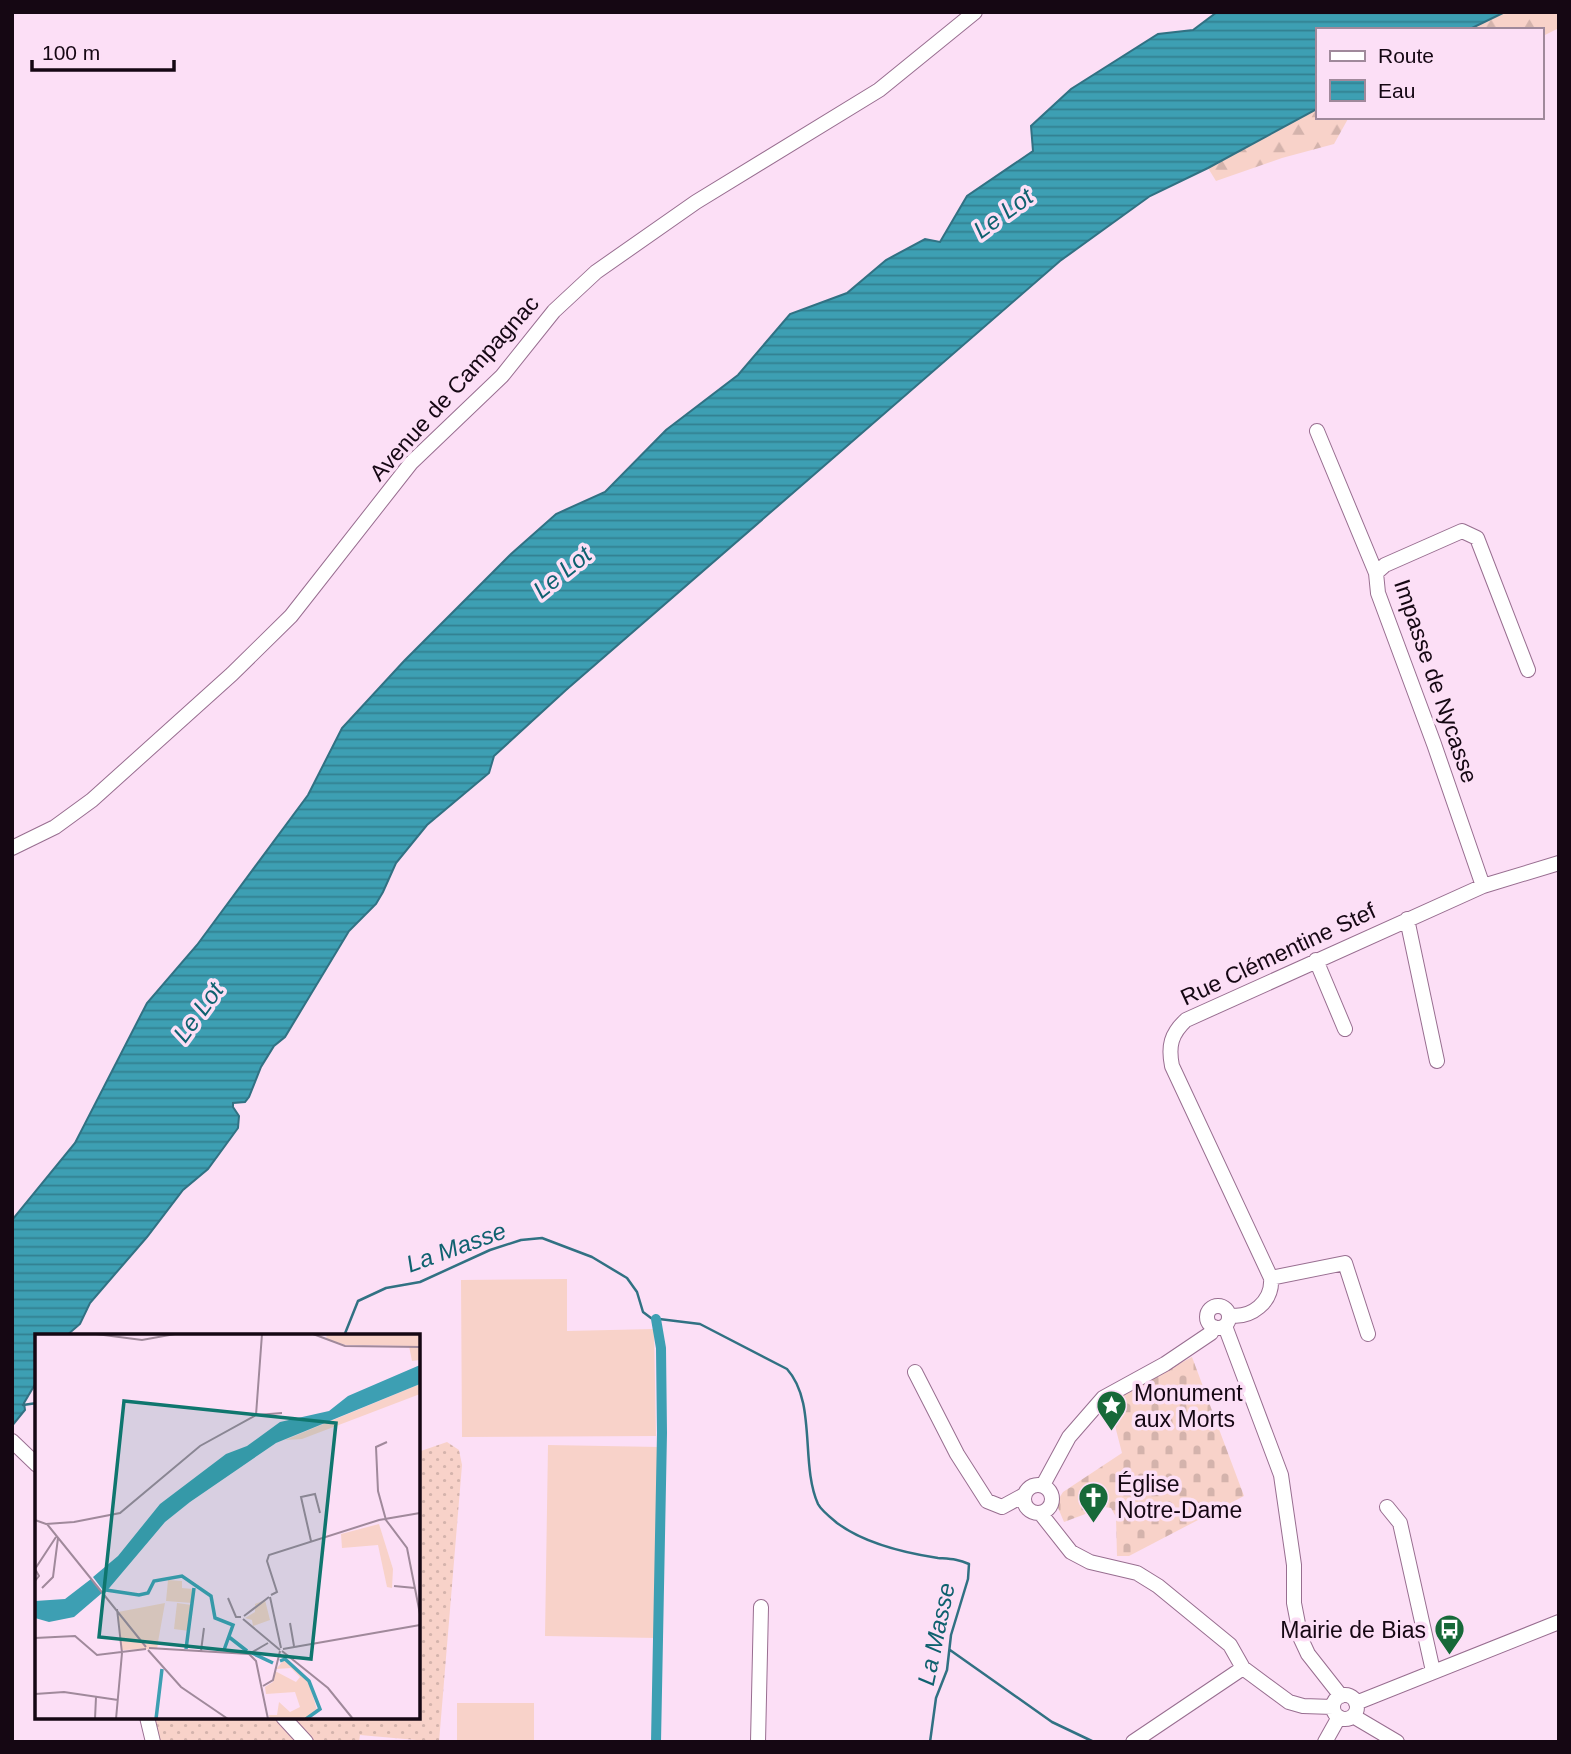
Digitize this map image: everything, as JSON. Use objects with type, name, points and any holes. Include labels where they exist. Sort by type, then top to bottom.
[{"type":"street","name":"Avenue de Campagnac","points":[[12,848],[55,827],[92,800],[291,617],[411,463],[502,376],[554,311],[596,272],[696,202],[879,90],[975,12]]},
{"type":"street","points":[[1317,431],[1376,573]]},
{"type":"street","name":"Impasse de Nycasse","points":[[1483,886],[1378,593],[1376,573],[1384,565],[1462,531],[1477,538],[1528,670]]},
{"type":"street","name":"Rue Clémentine Stef","points":[[1272,1278],[1172,1066],[1170,1051],[1176,1030],[1186,1020],[1407,919],[1483,886],[1559,863]]},
{"type":"street","points":[[1407,919],[1437,1061]]},
{"type":"street","points":[[1317,960],[1345,1028]]},
{"type":"street","points":[[1043,1485],[1069,1437],[1103,1398],[1165,1364],[1223,1323],[1260,1307],[1271,1291],[1272,1278],[1345,1263],[1368,1335]]},
{"type":"street","points":[[1223,1323],[1281,1475],[1294,1565],[1294,1603],[1301,1639],[1344,1708],[1396,1742]]},
{"type":"street","points":[[915,1372],[957,1454],[987,1501],[1002,1507],[1024,1495]]},
{"type":"street","points":[[17,1446],[35,1463]]},
{"type":"street","points":[[1041,1514],[1049,1509],[1053,1498],[1048,1488],[1037,1485],[1027,1490],[1023,1501],[1029,1511],[1041,1514],[1072,1552],[1090,1562],[1137,1573],[1158,1586],[1230,1645],[1243,1668],[1289,1702],[1303,1706],[1344,1708],[1559,1622]]},
{"type":"street","points":[[1387,1507],[1400,1523],[1433,1671]]},
{"type":"street","points":[[758,1742],[761,1607]]},
{"type":"street","points":[[1133,1742],[1243,1668]]},
{"type":"street","points":[[1325,1742],[1344,1708]]},
{"type":"street","points":[[148,1719],[153,1742]]},
{"type":"street","points":[[285,1719],[306,1742]]},
{"type":"green space","points":[[1505,12],[1559,12],[1559,28],[1543,36],[1543,28],[1472,28]]},
{"type":"green space","points":[[1316,110],[1316,119],[1348,119],[1334,144],[1282,158],[1216,181],[1208,168]]},
{"type":"green space","points":[[567,1279],[567,1331],[654,1329],[656,1436],[462,1437],[461,1280]]},
{"type":"green space","points":[[1192,1357],[1244,1496],[1129,1556],[1117,1556],[1116,1517],[1111,1508],[1104,1507],[1064,1522],[1056,1503],[1063,1492],[1122,1453],[1112,1404],[1120,1395]]},
{"type":"green space","points":[[447,1442],[459,1450],[462,1465],[439,1742],[360,1735],[359,1742],[306,1742],[285,1719],[420,1719],[420,1451]]},
{"type":"green space","points":[[548,1445],[660,1447],[657,1638],[545,1636]]},
{"type":"green space","points":[[457,1703],[534,1703],[534,1742],[457,1742]]},
{"type":"green space","points":[[153,1719],[278,1719],[299,1742],[158,1742]]},
{"type":"water","name":"Le Lot","points":[[1217,12],[1505,12],[1472,28],[1316,28],[1316,110],[1150,196],[1060,261],[566,690],[494,756],[489,773],[427,825],[396,863],[376,904],[349,931],[285,1037],[274,1046],[261,1067],[249,1097],[245,1102],[233,1103],[239,1116],[238,1128],[208,1169],[183,1190],[90,1303],[80,1324],[68,1334],[35,1334],[35,1384],[24,1403],[25,1410],[12,1426],[12,1220],[75,1143],[147,1003],[197,945],[308,795],[342,728],[404,661],[511,554],[556,514],[605,492],[666,430],[738,375],[790,314],[847,293],[886,260],[925,239],[940,242],[967,196],[1033,151],[1031,126],[1071,89],[1158,34],[1193,30]]},
{"type":"waterway","name":"La Masse","points":[[345,1334],[358,1301],[386,1288],[420,1282],[490,1250],[521,1240],[542,1238],[592,1257],[627,1278],[637,1292],[643,1312],[651,1318],[700,1324],[787,1369],[802,1398],[813,1488],[818,1504],[824,1511],[837,1523],[872,1542],[969,1564],[968,1579],[951,1635],[947,1670],[936,1698],[930,1742]]},
{"type":"waterway","points":[[656,1319],[661,1348],[662,1433],[656,1742]]},
{"type":"waterway","name":"La Masse","points":[[23,1405],[35,1403]]},
{"type":"waterway","points":[[950,1650],[1052,1722],[1094,1742]]},
{"type":"place","name":"Monument aux Morts","points":[[1111,1433]]},
{"type":"place","name":"Église Notre-Dame","points":[[1094,1524]]},
{"type":"place","name":"Mairie de Bias","points":[[1449,1657]]}]
